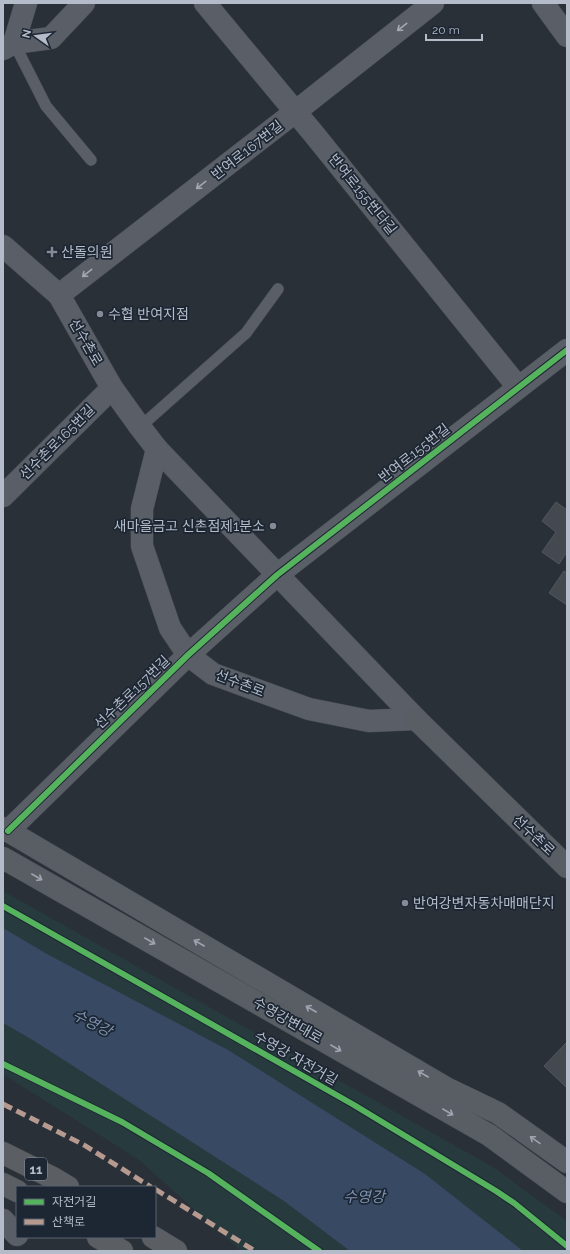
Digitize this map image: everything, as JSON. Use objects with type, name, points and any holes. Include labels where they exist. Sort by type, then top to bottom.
[{"type":"highway","name":"11","points":[[3,1153],[66,1186]]},
{"type":"highway","name":"11","points":[[3,1184],[16,1190]]},
{"type":"highway","points":[[100,1238],[122,1251]]},
{"type":"highway","points":[[155,1238],[176,1251]]},
{"type":"main road","name":"선수촌로","points":[[416,719],[567,867]]},
{"type":"main road","name":"수영강변대로","points":[[5,829],[446,1088],[498,1113],[567,1162]]},
{"type":"main road","name":"수영강변대로","points":[[3,858],[489,1135],[567,1192]]},
{"type":"street","points":[[8,46],[26,3]]},
{"type":"street","points":[[8,46],[51,38],[84,3]]},
{"type":"street","name":"반여로155번다길","points":[[204,3],[313,133],[518,387]]},
{"type":"street","name":"반여로167번길","points":[[59,295],[433,3]]},
{"type":"street","points":[[543,3],[567,36]]},
{"type":"street","name":"선수촌로","points":[[3,246],[59,295],[112,388],[140,428],[157,449],[416,719]]},
{"type":"street","name":"반여로155번길","points":[[277,575],[567,350]]},
{"type":"street","name":"선수촌로165번길","points":[[3,496],[112,388]]},
{"type":"street","name":"선수촌로","points":[[157,449],[142,509],[142,546],[170,628],[188,655],[213,674],[309,709],[369,721],[416,719]]},
{"type":"street","name":"선수촌로157번길","points":[[5,829],[188,655],[277,575]]},
{"type":"street","points":[[3,1220],[16,1234]]},
{"type":"street","points":[[19,1238],[24,1251]]},
{"type":"lane","points":[[8,46],[46,106],[91,160]]},
{"type":"lane","points":[[140,428],[246,333],[278,289]]},
{"type":"green space","points":[[3,891],[493,1167],[567,1221],[567,1251],[241,1251],[139,1160],[3,1074]]},
{"type":"water","name":"수영강","points":[[3,928],[47,954],[228,1050],[425,1174],[523,1251],[350,1251],[284,1201],[31,1039],[3,1023]]},
{"type":"building","points":[[556,502],[567,510],[567,552],[559,564],[542,552],[556,532],[542,521]]},
{"type":"building","points":[[564,571],[567,573],[567,605],[549,593]]},
{"type":"building","points":[[567,1042],[567,1088],[544,1066]]},
{"type":"marked path","points":[[3,1104],[84,1145],[149,1186]]},
{"type":"marked path","points":[[156,1190],[255,1251]]},
{"type":"cycle path","points":[[8,831],[188,655],[277,575],[567,350]]},
{"type":"cycle path","name":"수영강 자전거길","points":[[3,906],[354,1105],[496,1191],[514,1203],[567,1246]]},
{"type":"cycle path","points":[[3,1064],[122,1122],[208,1173],[319,1251]]},
{"type":"place","name":"산돌의원","points":[[52,252]]},
{"type":"place","name":"수협 반여지점","points":[[100,314]]},
{"type":"place","name":"새마을금고 신촌점제1분소","points":[[273,526]]},
{"type":"place","name":"반여강변자동차매매단지","points":[[405,903]]}]
